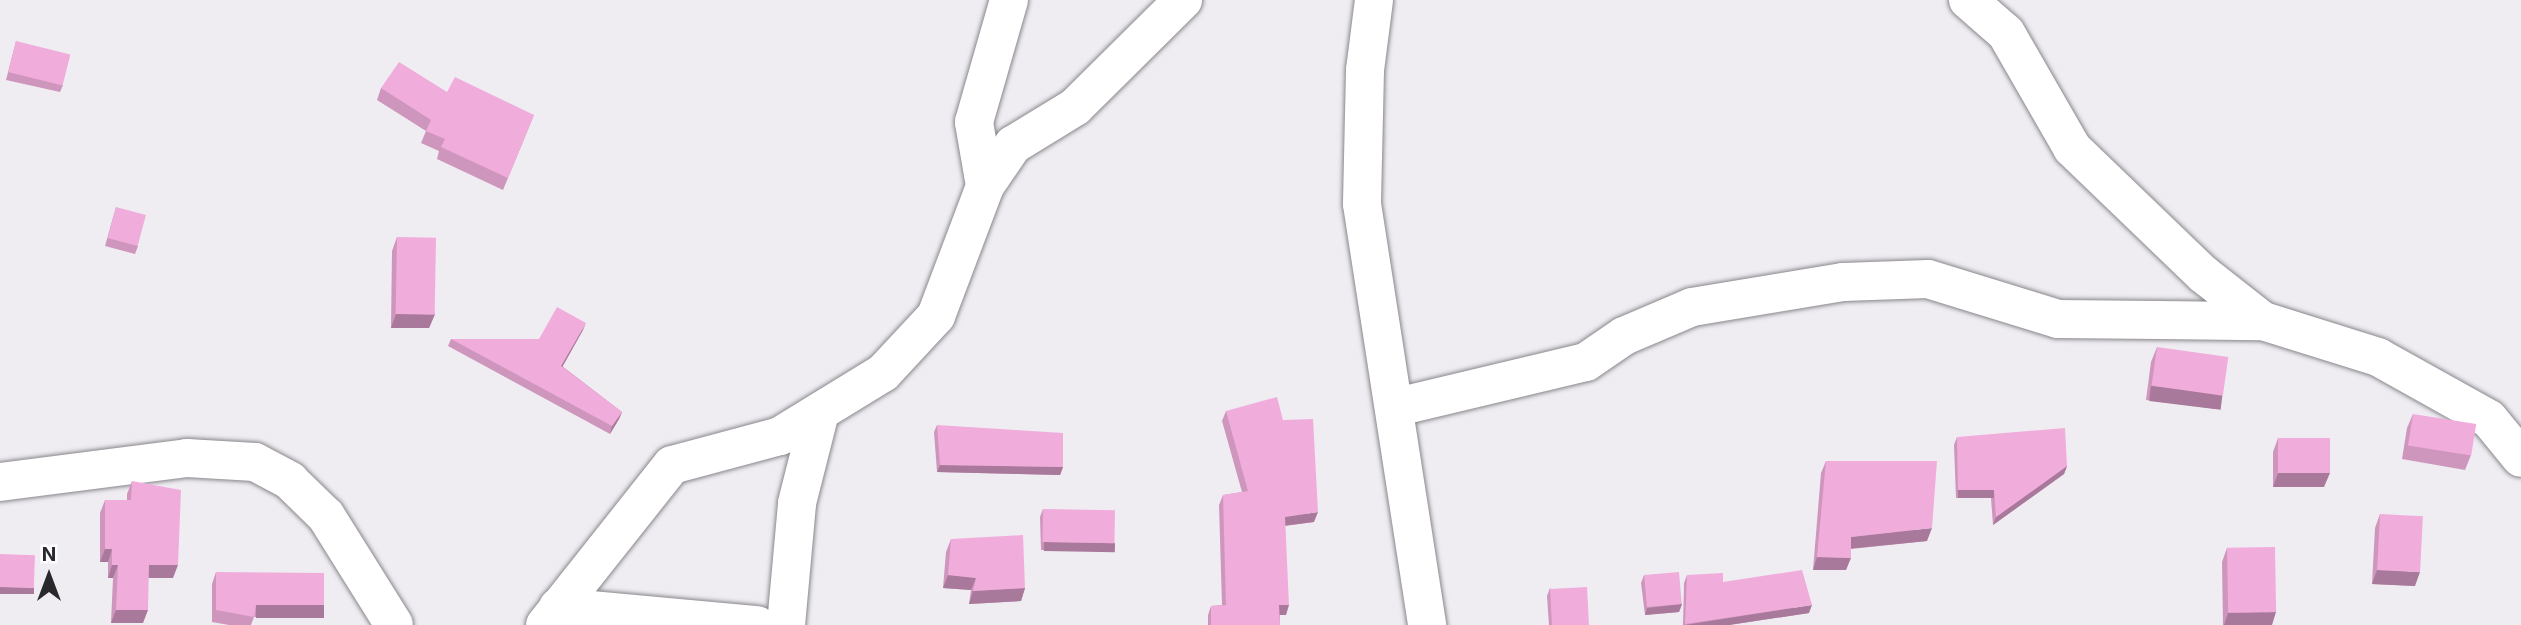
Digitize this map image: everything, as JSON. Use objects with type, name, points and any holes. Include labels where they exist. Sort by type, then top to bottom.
[{"type":"street","points":[[985,186],[974,121],[1009,0]]},
{"type":"street","points":[[552,616],[672,465],[780,436],[883,373],[936,316],[985,186],[1013,145],[1075,107],[1183,0]]},
{"type":"street","points":[[1374,0],[1365,70],[1362,204],[1396,407],[1427,625]]},
{"type":"street","points":[[1968,0],[2006,33],[2072,148],[2203,274],[2263,321]]},
{"type":"street","points":[[1396,407],[1586,362],[1624,336],[1692,307],[1843,282],[1928,279],[2058,319],[2263,321],[2378,357],[2489,419],[2521,458]]},
{"type":"street","points":[[786,625],[797,503],[820,412]]},
{"type":"street","points":[[0,482],[187,458],[255,462],[290,481],[326,516],[394,625]]},
{"type":"street","points":[[552,616],[757,625]]},
{"type":"building","points":[[16,41],[70,55],[63,86],[8,72]]},
{"type":"building","points":[[399,62],[447,92],[455,77],[534,115],[508,178],[441,147],[445,139],[426,131],[431,120],[381,88]]},
{"type":"building","points":[[116,207],[146,215],[138,246],[108,238]]},
{"type":"building","points":[[397,237],[436,238],[435,315],[396,314]]},
{"type":"building","points":[[557,307],[586,323],[561,366],[622,412],[612,426],[451,339],[539,339]]},
{"type":"building","points":[[2157,347],[2228,357],[2223,396],[2152,386]]},
{"type":"building","points":[[1277,397],[1283,420],[1313,419],[1318,512],[1285,517],[1289,605],[1279,605],[1280,625],[1211,625],[1211,606],[1226,605],[1223,495],[1248,491],[1226,411]]},
{"type":"building","points":[[2413,414],[2476,424],[2471,456],[2408,446]]},
{"type":"building","points":[[937,425],[1063,433],[1063,467],[940,465]]},
{"type":"building","points":[[2065,428],[2067,466],[1996,517],[1994,490],[1958,490],[1957,437]]},
{"type":"building","points":[[2278,438],[2330,438],[2330,473],[2278,473]]},
{"type":"building","points":[[1826,461],[1937,461],[1932,528],[1851,537],[1851,558],[1817,557]]},
{"type":"building","points":[[132,481],[181,490],[178,565],[149,565],[148,610],[116,610],[118,565],[112,565],[112,549],[105,549],[105,500],[131,500]]},
{"type":"building","points":[[1043,509],[1115,510],[1114,543],[1042,542]]},
{"type":"building","points":[[2380,514],[2423,516],[2420,572],[2377,570]]},
{"type":"building","points":[[1023,535],[1025,588],[973,591],[976,578],[948,575],[951,539]]},
{"type":"building","points":[[2275,547],[2276,612],[2228,613],[2227,548]]},
{"type":"building","points":[[0,554],[35,555],[34,588],[0,587]]},
{"type":"building","points":[[1802,570],[1812,605],[1685,624],[1687,575],[1723,573],[1723,582]]},
{"type":"building","points":[[216,572],[324,573],[324,605],[256,605],[254,617],[216,610]]},
{"type":"building","points":[[1679,572],[1682,604],[1647,607],[1644,575]]},
{"type":"building","points":[[1587,587],[1589,625],[1552,625],[1550,589]]}]
